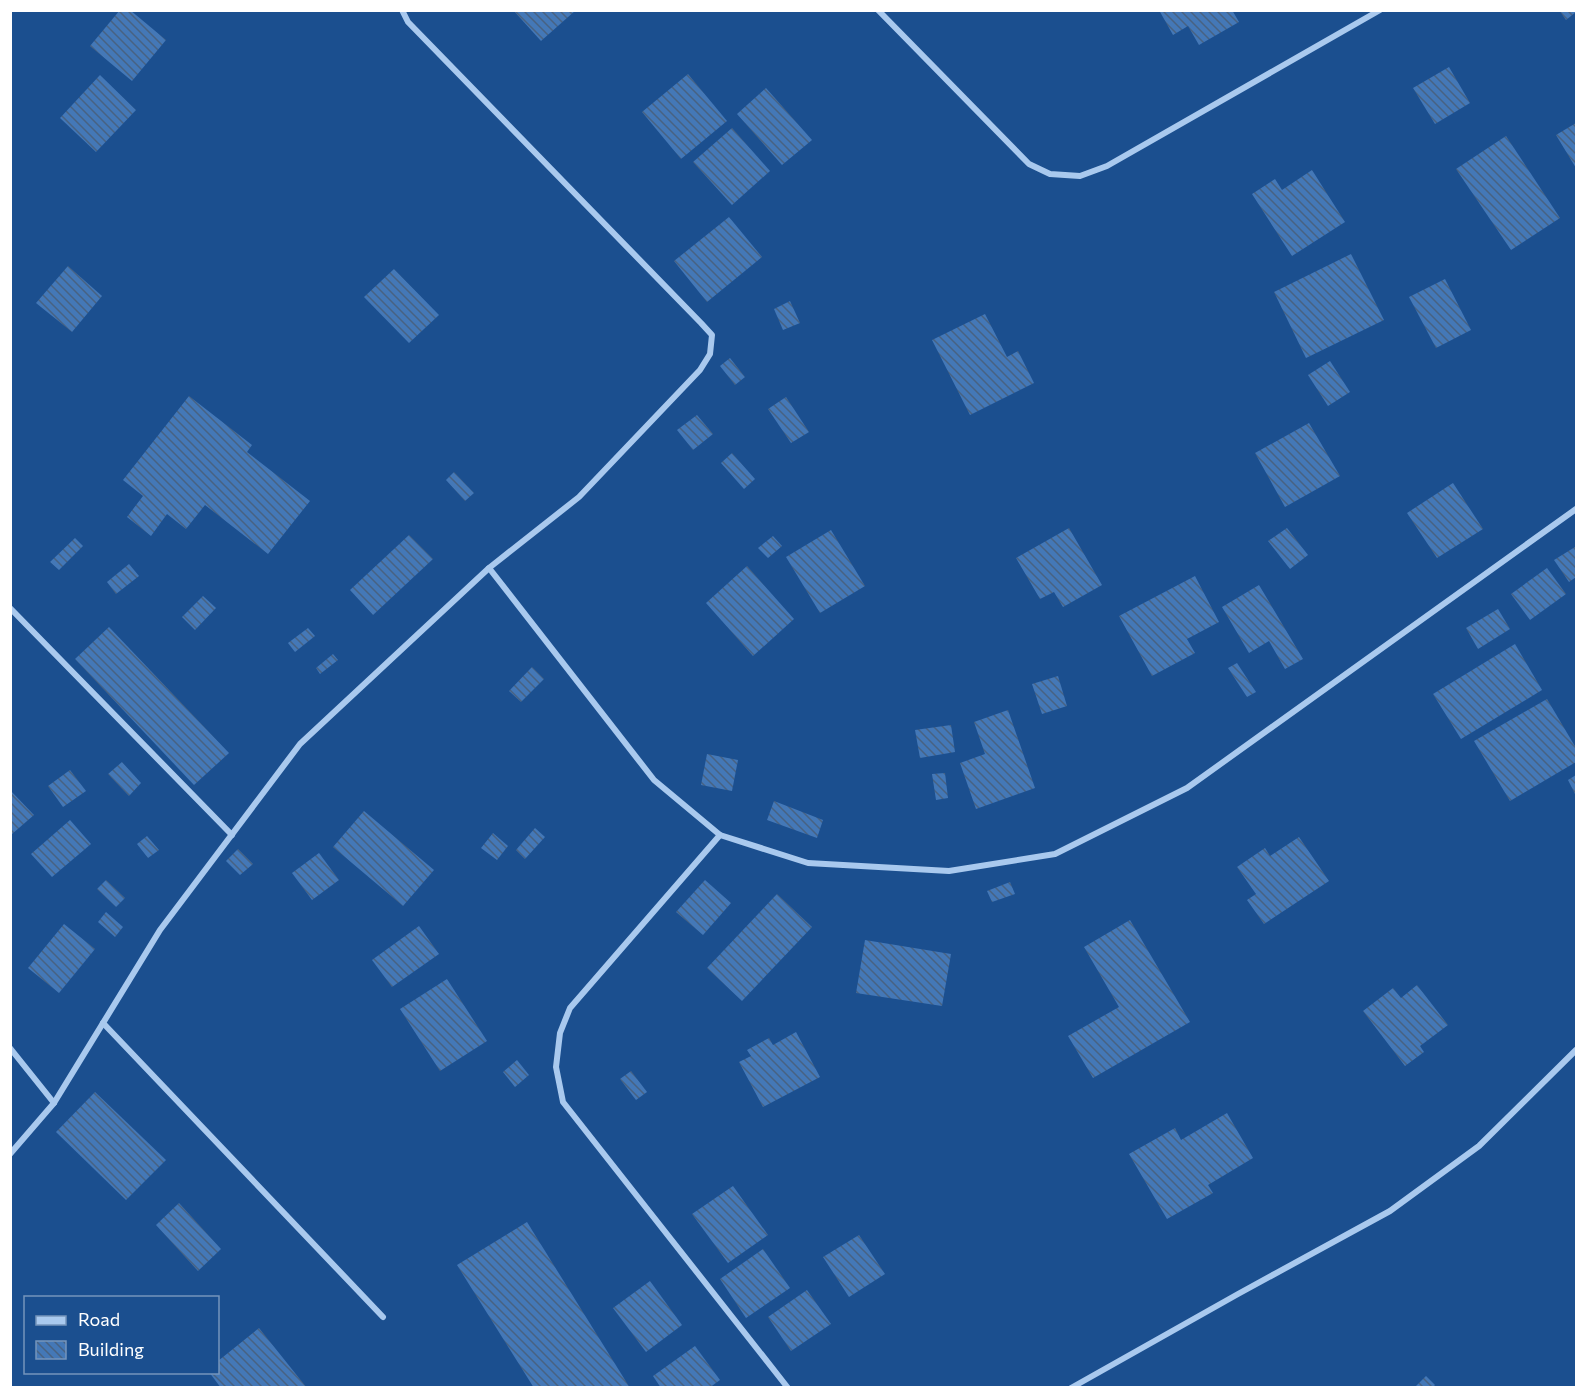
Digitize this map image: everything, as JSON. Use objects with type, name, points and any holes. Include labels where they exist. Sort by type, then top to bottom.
[{"type":"street","points":[[10,1154],[54,1103],[160,930],[300,744],[489,568],[579,497],[700,370],[710,354],[712,335],[408,22],[402,10]]},
{"type":"street","points":[[878,10],[1029,164],[1050,174],[1080,176],[1107,166],[1380,10]]},
{"type":"street","points":[[489,568],[654,780],[720,835],[808,862],[949,871],[1055,854],[1187,788],[1576,509]]},
{"type":"street","points":[[10,608],[232,835]]},
{"type":"street","points":[[720,835],[570,1008],[560,1034],[556,1067],[562,1102],[788,1388]]},
{"type":"street","points":[[103,1023],[383,1317]]},
{"type":"street","points":[[10,1048],[54,1103]]},
{"type":"street","points":[[1071,1388],[1238,1293],[1390,1211],[1479,1146],[1576,1050]]},
{"type":"building","points":[[120,10],[130,10],[166,40],[132,81],[90,46]]},
{"type":"building","points":[[513,10],[576,10],[541,41]]},
{"type":"building","points":[[1159,10],[1232,10],[1239,22],[1199,45],[1188,26],[1173,35]]},
{"type":"building","points":[[1559,10],[1576,10],[1576,12],[1566,20]]},
{"type":"building","points":[[1449,67],[1470,103],[1435,124],[1413,88]]},
{"type":"building","points":[[688,74],[727,121],[681,159],[642,112]]},
{"type":"building","points":[[100,75],[136,110],[96,152],[60,118]]},
{"type":"building","points":[[766,88],[812,140],[782,165],[737,114]]},
{"type":"building","points":[[1576,123],[1576,168],[1556,135]]},
{"type":"building","points":[[732,128],[770,171],[732,205],[693,162]]},
{"type":"building","points":[[1506,136],[1560,218],[1511,250],[1456,169]]},
{"type":"building","points":[[1312,170],[1345,222],[1292,256],[1252,194],[1275,179],[1282,190]]},
{"type":"building","points":[[729,217],[762,257],[707,302],[674,261]]},
{"type":"building","points":[[1351,254],[1384,320],[1306,358],[1274,292]]},
{"type":"building","points":[[68,266],[102,296],[72,332],[36,303]]},
{"type":"building","points":[[394,269],[439,315],[409,343],[364,297]]},
{"type":"building","points":[[1445,279],[1471,330],[1436,348],[1409,297]]},
{"type":"building","points":[[790,301],[800,323],[783,330],[774,309]]},
{"type":"building","points":[[985,314],[1007,357],[1018,351],[1034,383],[970,415],[932,340]]},
{"type":"building","points":[[730,358],[745,377],[735,385],[720,366]]},
{"type":"building","points":[[1330,361],[1350,392],[1328,406],[1308,375]]},
{"type":"building","points":[[189,396],[252,445],[247,452],[310,501],[268,554],[205,505],[186,529],[167,514],[151,536],[127,517],[143,496],[123,480]]},
{"type":"building","points":[[786,397],[809,432],[791,443],[768,409]]},
{"type":"building","points":[[697,415],[713,434],[693,450],[677,430]]},
{"type":"building","points":[[1309,423],[1340,476],[1285,507],[1255,453]]},
{"type":"building","points":[[732,453],[755,479],[744,489],[721,463]]},
{"type":"building","points":[[454,472],[474,493],[465,501],[446,480]]},
{"type":"building","points":[[1453,483],[1483,529],[1437,558],[1407,513]]},
{"type":"building","points":[[1069,528],[1102,585],[1063,607],[1054,592],[1040,599],[1016,558]]},
{"type":"building","points":[[1287,528],[1308,555],[1290,569],[1268,541]]},
{"type":"building","points":[[831,530],[865,586],[820,613],[786,557]]},
{"type":"building","points":[[409,535],[433,559],[373,615],[350,590]]},
{"type":"building","points":[[773,536],[782,546],[768,558],[758,548]]},
{"type":"building","points":[[75,538],[83,546],[59,570],[50,562]]},
{"type":"building","points":[[1575,547],[1576,577],[1569,582],[1554,560]]},
{"type":"building","points":[[129,564],[139,576],[116,594],[107,582]]},
{"type":"building","points":[[747,566],[794,619],[753,656],[706,603]]},
{"type":"building","points":[[1547,568],[1566,594],[1530,620],[1511,594]]},
{"type":"building","points":[[1195,576],[1219,622],[1187,639],[1195,653],[1152,676],[1119,616]]},
{"type":"building","points":[[1259,585],[1303,659],[1285,669],[1269,641],[1249,653],[1222,607]]},
{"type":"building","points":[[203,596],[216,608],[195,630],[182,617]]},
{"type":"building","points":[[1498,609],[1510,629],[1478,649],[1466,628]]},
{"type":"building","points":[[109,627],[229,753],[194,785],[75,659]]},
{"type":"building","points":[[308,628],[315,636],[295,652],[288,643]]},
{"type":"building","points":[[1515,644],[1542,690],[1461,739],[1433,694]]},
{"type":"building","points":[[333,654],[338,660],[320,674],[316,668]]},
{"type":"building","points":[[1237,663],[1256,692],[1247,697],[1228,668]]},
{"type":"building","points":[[532,667],[544,679],[521,702],[509,691]]},
{"type":"building","points":[[1058,676],[1067,706],[1042,714],[1032,684]]},
{"type":"building","points":[[1547,699],[1576,748],[1576,762],[1510,801],[1474,741]]},
{"type":"building","points":[[1008,710],[1035,788],[976,809],[960,763],[985,754],[974,722]]},
{"type":"building","points":[[951,725],[955,752],[920,758],[915,730]]},
{"type":"building","points":[[707,754],[738,760],[732,791],[701,785]]},
{"type":"building","points":[[122,762],[141,783],[129,796],[108,774]]},
{"type":"building","points":[[70,770],[86,791],[63,807],[48,786]]},
{"type":"building","points":[[945,773],[948,798],[936,800],[932,774]]},
{"type":"building","points":[[1576,775],[1576,796],[1568,780]]},
{"type":"building","points":[[10,790],[34,815],[12,834],[10,833]]},
{"type":"building","points":[[774,801],[823,820],[817,838],[767,820]]},
{"type":"building","points":[[364,811],[434,870],[403,906],[333,847]]},
{"type":"building","points":[[70,820],[91,844],[52,877],[31,854]]},
{"type":"building","points":[[535,828],[545,837],[525,859],[516,850]]},
{"type":"building","points":[[493,833],[508,846],[497,860],[481,848]]},
{"type":"building","points":[[147,836],[159,850],[148,858],[137,844]]},
{"type":"building","points":[[1299,837],[1329,881],[1264,924],[1247,900],[1256,894],[1237,867],[1265,848],[1270,856]]},
{"type":"building","points":[[238,849],[253,864],[240,875],[226,861]]},
{"type":"building","points":[[319,853],[339,880],[312,900],[292,873]]},
{"type":"building","points":[[106,880],[125,898],[116,907],[97,889]]},
{"type":"building","points":[[705,880],[731,903],[703,935],[676,912]]},
{"type":"building","points":[[1010,882],[1015,894],[992,902],[987,891]]},
{"type":"building","points":[[777,894],[812,927],[742,1001],[707,968]]},
{"type":"building","points":[[106,912],[123,927],[115,937],[98,922]]},
{"type":"building","points":[[1130,920],[1190,1022],[1093,1078],[1068,1036],[1119,1007],[1084,947]]},
{"type":"building","points":[[64,924],[95,949],[59,993],[28,968]]},
{"type":"building","points":[[419,926],[439,954],[392,987],[372,960]]},
{"type":"building","points":[[865,940],[951,954],[942,1006],[856,993]]},
{"type":"building","points":[[447,979],[487,1041],[440,1071],[400,1009]]},
{"type":"building","points":[[1417,985],[1448,1025],[1420,1046],[1424,1052],[1405,1066],[1363,1011],[1393,988],[1401,998]]},
{"type":"building","points":[[796,1032],[820,1077],[763,1107],[739,1062],[751,1056],[747,1050],[769,1038],[773,1045]]},
{"type":"building","points":[[517,1060],[529,1075],[515,1087],[503,1072]]},
{"type":"building","points":[[631,1071],[647,1092],[636,1100],[620,1079]]},
{"type":"building","points":[[95,1092],[166,1160],[126,1200],[56,1132]]},
{"type":"building","points":[[1227,1113],[1253,1158],[1208,1185],[1213,1193],[1167,1219],[1129,1154],[1175,1128],[1181,1140]]},
{"type":"building","points":[[733,1186],[768,1235],[728,1263],[692,1214]]},
{"type":"building","points":[[179,1203],[221,1249],[198,1271],[156,1225]]},
{"type":"building","points":[[527,1222],[630,1388],[534,1388],[457,1265]]},
{"type":"building","points":[[859,1235],[885,1274],[849,1297],[823,1257]]},
{"type":"building","points":[[763,1249],[790,1288],[746,1318],[720,1279]]},
{"type":"building","points":[[650,1281],[682,1325],[646,1352],[613,1308]]},
{"type":"building","points":[[807,1290],[831,1324],[791,1351],[768,1317]]},
{"type":"building","points":[[259,1328],[307,1388],[221,1388],[210,1374],[219,1374],[219,1360]]},
{"type":"building","points":[[695,1346],[720,1380],[709,1388],[661,1388],[653,1376]]},
{"type":"building","points":[[1426,1376],[1435,1385],[1432,1388],[1414,1388]]}]
